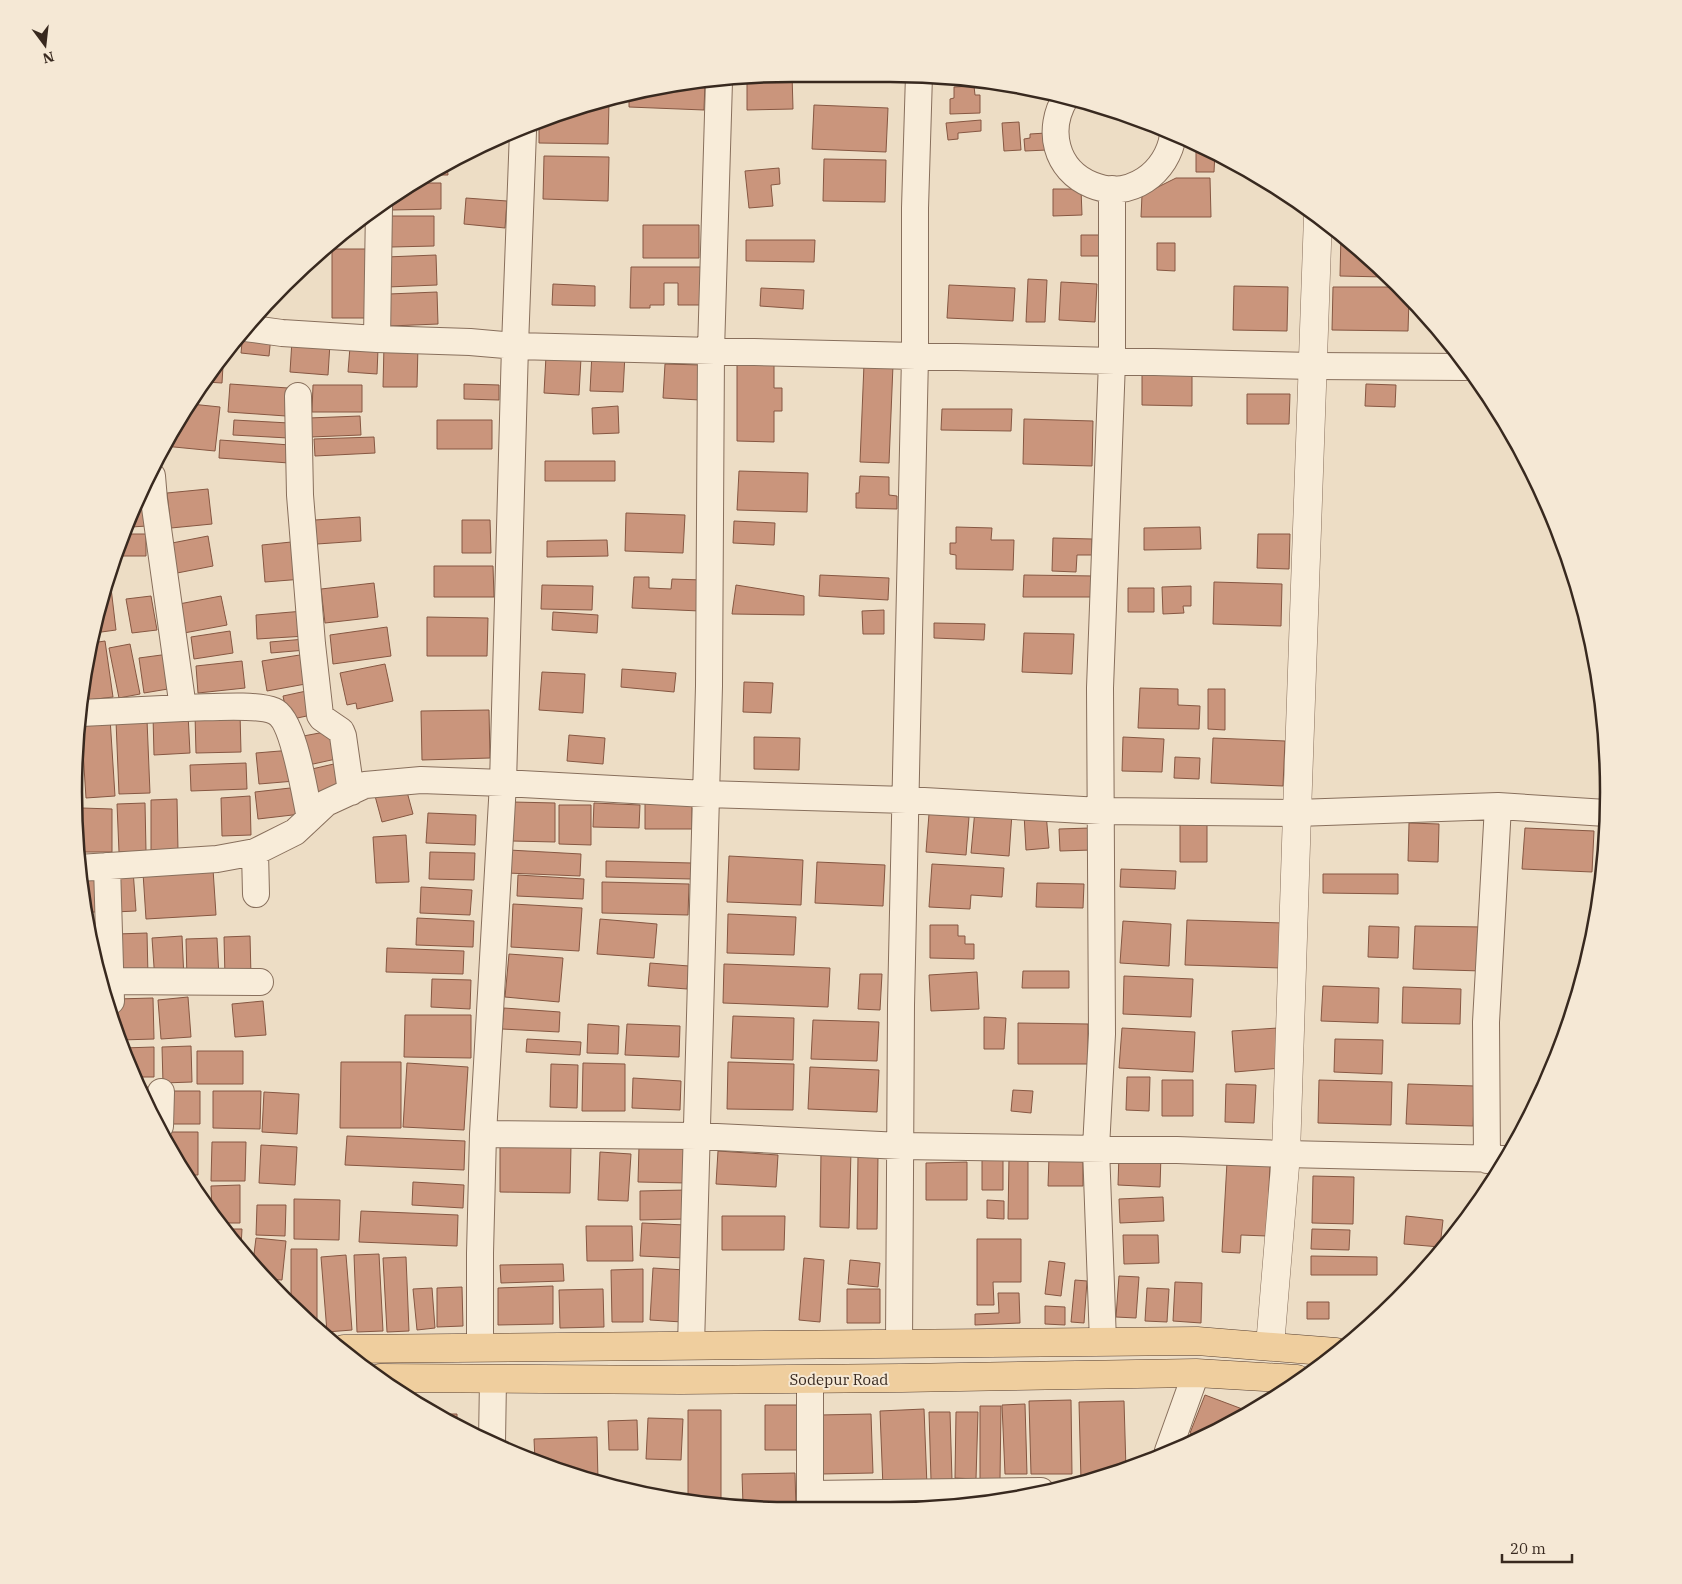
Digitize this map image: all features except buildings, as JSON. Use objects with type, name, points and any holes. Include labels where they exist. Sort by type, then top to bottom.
[{"type":"main road","points":[[353,1349],[1196,1341],[1327,1351]]},
{"type":"main road","name":"Sodepur Road","points":[[393,1378],[810,1379],[1196,1373],[1289,1378]]},
{"type":"street","points":[[898,1344],[901,1005],[915,356],[915,208],[920,83]]},
{"type":"street","points":[[691,1346],[706,794],[712,351],[719,87]]},
{"type":"street","points":[[1062,104],[1054,127],[1056,145],[1064,163],[1077,177],[1093,186],[1112,189],[1131,187],[1148,179],[1162,165],[1172,141]]},
{"type":"street","points":[[480,1348],[483,1134],[503,783],[523,136]]},
{"type":"street","points":[[1103,1342],[1096,1148],[1102,1034],[1100,688],[1112,361],[1112,189]]},
{"type":"street","points":[[377,340],[378,216]]},
{"type":"street","points":[[1270,1346],[1286,1154],[1318,226]]},
{"type":"street","points":[[255,328],[282,333],[377,340],[470,342],[515,346],[1313,366],[1458,367]]},
{"type":"street","points":[[298,396],[300,494],[309,616],[320,715],[341,731],[351,792]]},
{"type":"street","points":[[153,485],[182,708]]},
{"type":"street","points":[[88,713],[182,708],[261,707],[277,712],[287,725],[294,742],[310,818]]},
{"type":"street","points":[[87,867],[217,859],[255,852],[295,832],[326,802],[365,785],[421,780],[706,794],[906,800],[1101,811],[1297,813],[1498,806],[1599,813]]},
{"type":"street","points":[[483,1134],[696,1136],[901,1146],[1096,1148],[1495,1160],[1486,1022],[1498,806]]},
{"type":"street","points":[[255,852],[256,894]]},
{"type":"street","points":[[107,866],[109,983]]},
{"type":"street","points":[[110,987],[260,982]]},
{"type":"street","points":[[160,1114],[161,1092]]},
{"type":"street","points":[[1171,1443],[1196,1373]]},
{"type":"street","points":[[492,1434],[493,1379]]},
{"type":"street","points":[[810,1379],[810,1502],[994,1493]]}]
